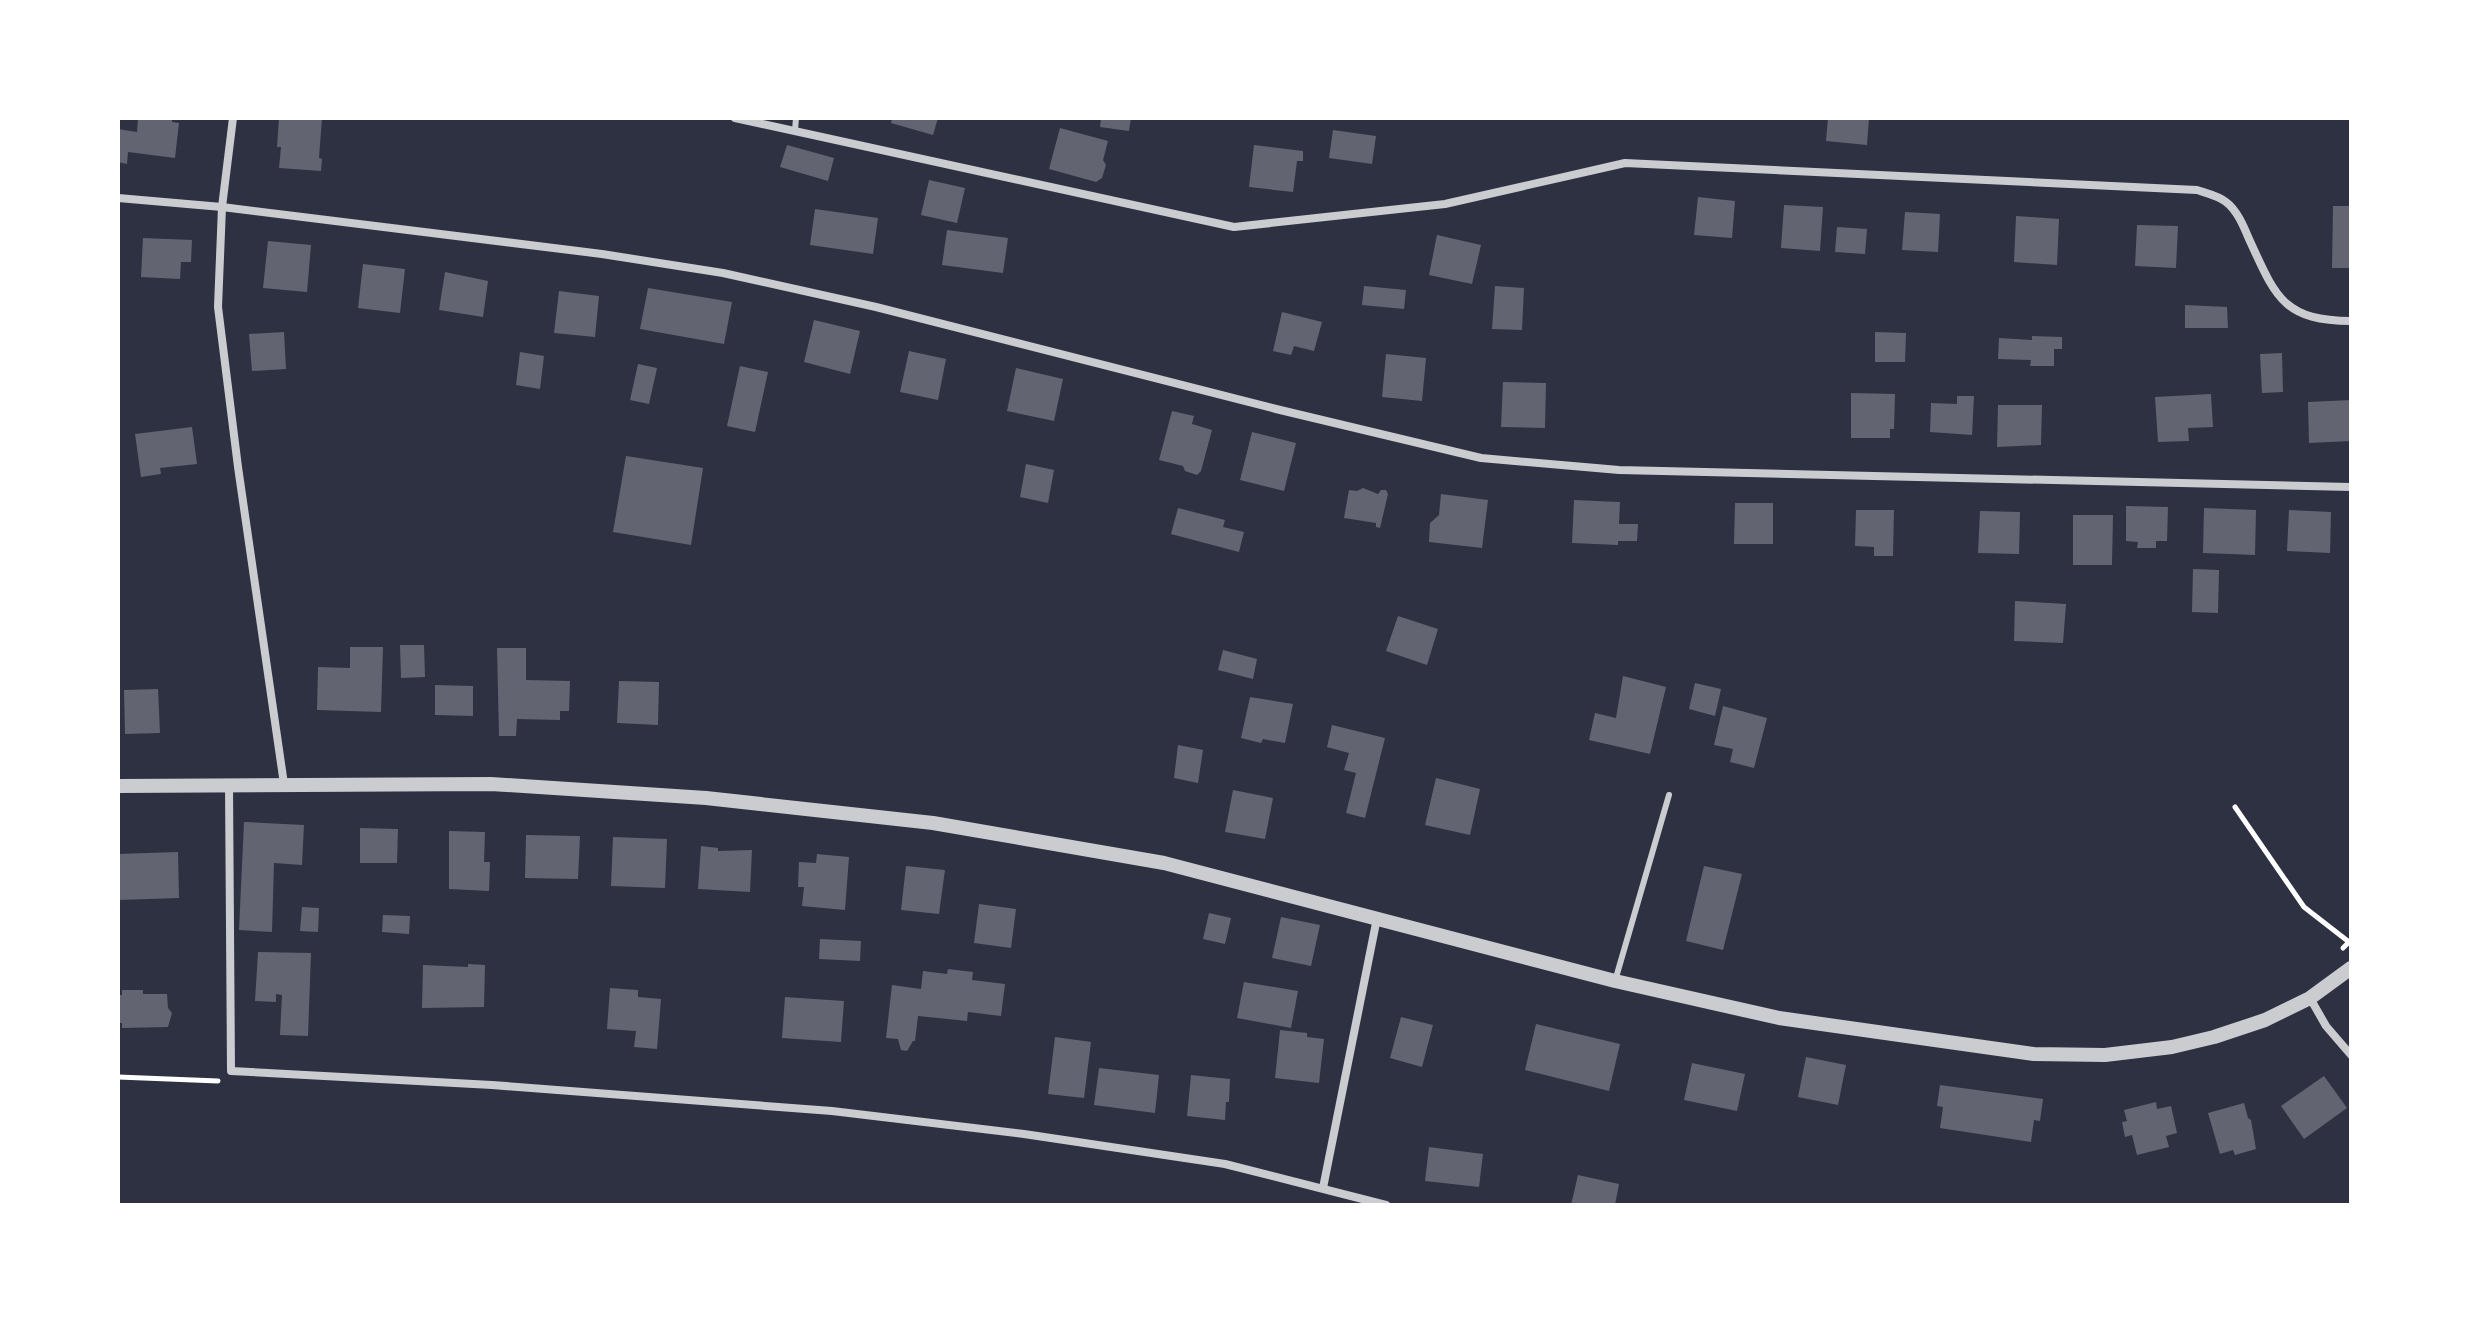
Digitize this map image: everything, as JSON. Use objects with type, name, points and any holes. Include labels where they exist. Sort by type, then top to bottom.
[{"type":"street","points":[[233,118],[222,207],[218,307],[284,784]]},
{"type":"street","points":[[735,118],[1234,227],[1445,204],[1625,163],[2197,190],[2226,202],[2241,221],[2272,289],[2292,311],[2328,321],[2351,321]]},
{"type":"street","points":[[118,198],[222,207],[602,254],[723,273],[876,307],[1481,458],[1619,470],[2351,487]]},
{"type":"street","points":[[118,786],[491,784],[706,798],[933,823],[1164,863],[1615,981],[1779,1018],[2034,1054],[2105,1055],[2172,1047],[2214,1037],[2265,1020],[2310,998],[2351,968]]},
{"type":"street","points":[[229,785],[231,1071],[492,1085],[832,1111],[1024,1134],[1225,1164],[1386,1205]]},
{"type":"street","points":[[1323,1188],[1377,918]]},
{"type":"street","points":[[2310,998],[2326,1026],[2351,1055]]},
{"type":"lane","points":[[795,130],[796,118]]},
{"type":"lane","points":[[1615,981],[1669,795]]},
{"type":"path","points":[[2235,807],[2304,907],[2350,941],[2341,950]]},
{"type":"path","points":[[118,1077],[222,1081],[231,1071]]},
{"type":"building","points":[[138,118],[172,118],[172,122],[179,123],[175,158],[128,152],[127,164],[118,162],[118,129],[137,132]]},
{"type":"building","points":[[279,118],[322,118],[321,171],[279,168]]},
{"type":"building","points":[[892,118],[938,118],[933,135],[891,123]]},
{"type":"building","points":[[1101,118],[1131,118],[1129,131],[1100,127]]},
{"type":"building","points":[[1828,118],[1869,118],[1867,145],[1826,141]]},
{"type":"building","points":[[1060,128],[1108,141],[1102,178],[1096,182],[1049,169]]},
{"type":"building","points":[[1333,130],[1376,136],[1372,164],[1329,158]]},
{"type":"building","points":[[787,145],[834,158],[828,181],[780,167]]},
{"type":"building","points":[[1254,145],[1303,151],[1303,161],[1297,161],[1293,192],[1249,187]]},
{"type":"building","points":[[929,180],[965,188],[957,223],[921,215]]},
{"type":"building","points":[[1698,197],[1735,201],[1732,238],[1694,235]]},
{"type":"building","points":[[1784,205],[1823,207],[1820,251],[1781,248]]},
{"type":"building","points":[[2333,206],[2351,206],[2351,268],[2332,268]]},
{"type":"building","points":[[815,209],[878,218],[873,254],[810,245]]},
{"type":"building","points":[[1905,212],[1940,214],[1938,252],[1902,250]]},
{"type":"building","points":[[2016,216],[2059,219],[2057,265],[2014,262]]},
{"type":"building","points":[[2137,225],[2178,226],[2176,268],[2135,266]]},
{"type":"building","points":[[1837,227],[1867,229],[1865,254],[1835,252]]},
{"type":"building","points":[[947,230],[1008,238],[1003,273],[942,265]]},
{"type":"building","points":[[1437,235],[1481,245],[1472,284],[1429,275]]},
{"type":"building","points":[[143,238],[192,240],[191,262],[181,262],[180,279],[141,277]]},
{"type":"building","points":[[268,241],[311,245],[307,292],[263,288]]},
{"type":"building","points":[[363,264],[405,269],[400,313],[358,308]]},
{"type":"building","points":[[445,272],[488,281],[483,317],[439,310]]},
{"type":"building","points":[[1364,286],[1406,290],[1404,309],[1362,305]]},
{"type":"building","points":[[1495,286],[1524,288],[1522,330],[1492,329]]},
{"type":"building","points":[[648,288],[732,302],[724,344],[640,329]]},
{"type":"building","points":[[559,291],[599,296],[595,337],[554,333]]},
{"type":"building","points":[[2185,305],[2227,307],[2228,328],[2185,328]]},
{"type":"building","points":[[1282,312],[1322,322],[1314,351],[1294,346],[1291,355],[1273,351]]},
{"type":"building","points":[[814,320],[860,331],[850,374],[804,362]]},
{"type":"building","points":[[284,332],[286,369],[252,371],[249,334]]},
{"type":"building","points":[[1875,332],[1906,333],[1905,362],[1875,362]]},
{"type":"building","points":[[2032,336],[2062,337],[2062,349],[2054,349],[2054,366],[2030,366],[2031,360],[1998,359],[1999,338],[2032,340]]},
{"type":"building","points":[[909,351],[946,359],[938,400],[900,392]]},
{"type":"building","points":[[520,352],[544,356],[540,389],[516,385]]},
{"type":"building","points":[[2282,353],[2283,392],[2262,393],[2260,354]]},
{"type":"building","points":[[1386,354],[1426,358],[1422,401],[1382,397]]},
{"type":"building","points":[[638,364],[657,368],[649,404],[630,400]]},
{"type":"building","points":[[740,366],[768,372],[755,432],[727,426]]},
{"type":"building","points":[[1016,368],[1063,379],[1054,421],[1007,411]]},
{"type":"building","points":[[1503,382],[1546,383],[1545,428],[1501,427]]},
{"type":"building","points":[[1851,393],[1895,394],[1894,429],[1890,429],[1890,438],[1851,438]]},
{"type":"building","points":[[2211,394],[2213,427],[2188,428],[2189,441],[2158,442],[2155,397]]},
{"type":"building","points":[[1957,396],[1974,396],[1972,435],[1930,432],[1931,403],[1957,404]]},
{"type":"building","points":[[2351,400],[2351,441],[2309,443],[2308,402]]},
{"type":"building","points":[[1998,405],[2042,405],[2041,445],[1997,447]]},
{"type":"building","points":[[1172,411],[1194,416],[1192,424],[1212,430],[1201,471],[1197,475],[1185,471],[1183,466],[1159,460]]},
{"type":"building","points":[[192,427],[197,464],[160,468],[161,474],[141,477],[135,434]]},
{"type":"building","points":[[1252,432],[1296,443],[1284,491],[1240,480]]},
{"type":"building","points":[[626,456],[703,468],[691,545],[613,532]]},
{"type":"building","points":[[1026,464],[1054,470],[1048,503],[1020,497]]},
{"type":"building","points":[[1363,488],[1378,494],[1386,490],[1388,494],[1380,528],[1376,527],[1376,523],[1344,518],[1349,490]]},
{"type":"building","points":[[1441,494],[1488,500],[1482,548],[1429,542],[1430,523],[1439,515]]},
{"type":"building","points":[[1574,500],[1620,502],[1619,524],[1638,524],[1637,541],[1618,541],[1618,545],[1572,543]]},
{"type":"building","points":[[1735,503],[1773,503],[1773,544],[1734,544]]},
{"type":"building","points":[[2126,506],[2168,507],[2167,541],[2156,541],[2156,548],[2137,548],[2138,542],[2126,541]]},
{"type":"building","points":[[1178,508],[1225,520],[1223,527],[1244,532],[1239,552],[1171,534]]},
{"type":"building","points":[[2204,508],[2256,510],[2255,555],[2203,553]]},
{"type":"building","points":[[1856,510],[1894,510],[1893,556],[1874,556],[1874,547],[1855,546]]},
{"type":"building","points":[[2289,510],[2331,512],[2330,553],[2287,551]]},
{"type":"building","points":[[1980,511],[2020,512],[2019,554],[1978,553]]},
{"type":"building","points":[[2073,515],[2113,515],[2112,565],[2073,565]]},
{"type":"building","points":[[2193,569],[2219,570],[2218,613],[2192,612]]},
{"type":"building","points":[[2015,601],[2066,604],[2063,643],[2014,641]]},
{"type":"building","points":[[1398,616],[1438,629],[1427,665],[1386,651]]},
{"type":"building","points":[[400,645],[424,645],[425,677],[401,678]]},
{"type":"building","points":[[350,647],[383,647],[381,712],[317,710],[318,667],[350,668]]},
{"type":"building","points":[[497,648],[526,648],[526,680],[570,681],[569,711],[560,711],[560,720],[517,719],[516,736],[499,736]]},
{"type":"building","points":[[1223,650],[1257,659],[1253,679],[1218,670]]},
{"type":"building","points":[[1623,676],[1666,687],[1650,754],[1589,740],[1595,713],[1616,718]]},
{"type":"building","points":[[619,681],[659,682],[658,725],[617,723]]},
{"type":"building","points":[[1695,683],[1721,689],[1715,716],[1689,709]]},
{"type":"building","points":[[435,685],[473,686],[473,716],[435,715]]},
{"type":"building","points":[[158,689],[160,733],[125,734],[124,690]]},
{"type":"building","points":[[1250,697],[1293,704],[1285,743],[1263,739],[1261,743],[1241,738]]},
{"type":"building","points":[[1723,706],[1767,718],[1754,768],[1730,762],[1733,749],[1714,745]]},
{"type":"building","points":[[1332,725],[1385,738],[1365,818],[1346,813],[1356,773],[1344,770],[1349,753],[1327,747]]},
{"type":"building","points":[[1178,745],[1203,750],[1198,783],[1174,778]]},
{"type":"building","points":[[1436,778],[1480,789],[1470,835],[1425,825]]},
{"type":"building","points":[[1233,790],[1273,798],[1265,839],[1225,832]]},
{"type":"building","points":[[244,822],[304,825],[302,865],[274,863],[272,932],[239,930]]},
{"type":"building","points":[[360,828],[398,829],[397,863],[360,863]]},
{"type":"building","points":[[449,831],[485,832],[484,862],[490,862],[489,891],[449,889]]},
{"type":"building","points":[[526,835],[580,836],[578,879],[525,878]]},
{"type":"building","points":[[613,837],[667,839],[665,888],[611,886]]},
{"type":"building","points":[[701,846],[718,848],[718,851],[752,850],[750,892],[698,889]]},
{"type":"building","points":[[178,852],[179,898],[118,900],[118,854]]},
{"type":"building","points":[[817,854],[849,857],[845,910],[802,906],[804,887],[798,887],[799,862],[816,863]]},
{"type":"building","points":[[906,866],[945,870],[939,914],[901,910]]},
{"type":"building","points":[[1704,866],[1742,874],[1723,950],[1686,941]]},
{"type":"building","points":[[979,904],[1016,909],[1011,948],[974,943]]},
{"type":"building","points":[[302,907],[319,908],[318,932],[300,931]]},
{"type":"building","points":[[1209,913],[1231,918],[1225,944],[1203,939]]},
{"type":"building","points":[[383,915],[410,916],[409,934],[382,932]]},
{"type":"building","points":[[1281,917],[1320,925],[1311,966],[1272,958]]},
{"type":"building","points":[[820,939],[861,941],[860,961],[819,959]]},
{"type":"building","points":[[258,952],[311,953],[308,1036],[280,1035],[282,995],[276,994],[276,1002],[255,1001]]},
{"type":"building","points":[[468,964],[485,965],[484,1007],[422,1008],[423,965],[468,967]]},
{"type":"building","points":[[948,969],[973,972],[972,980],[1005,984],[1001,1016],[968,1012],[967,1021],[918,1016],[915,1041],[907,1051],[901,1050],[898,1039],[886,1038],[892,985],[921,989],[923,971],[947,974]]},
{"type":"building","points":[[1244,982],[1298,991],[1291,1028],[1237,1018]]},
{"type":"building","points":[[610,988],[638,990],[638,997],[661,999],[657,1049],[634,1047],[636,1031],[607,1029]]},
{"type":"building","points":[[122,990],[167,994],[168,1008],[172,1013],[168,1027],[122,1028],[122,1023],[118,1023],[118,995],[122,995]]},
{"type":"building","points":[[785,997],[844,1001],[841,1042],[782,1038]]},
{"type":"building","points":[[1401,1017],[1433,1025],[1422,1067],[1390,1058]]},
{"type":"building","points":[[1536,1024],[1620,1044],[1609,1091],[1525,1070]]},
{"type":"building","points":[[1280,1030],[1307,1033],[1307,1037],[1324,1039],[1319,1083],[1275,1078]]},
{"type":"building","points":[[1055,1037],[1091,1042],[1084,1098],[1048,1094]]},
{"type":"building","points":[[1806,1057],[1846,1065],[1838,1105],[1798,1097]]},
{"type":"building","points":[[1692,1063],[1745,1074],[1737,1111],[1684,1100]]},
{"type":"building","points":[[1099,1068],[1159,1075],[1155,1113],[1094,1105]]},
{"type":"building","points":[[1191,1075],[1230,1079],[1225,1120],[1187,1116]]},
{"type":"building","points":[[2324,1076],[2347,1108],[2304,1139],[2281,1106]]},
{"type":"building","points":[[1940,1085],[2043,1099],[2040,1121],[2034,1120],[2031,1142],[1940,1128],[1943,1107],[1937,1106]]},
{"type":"building","points":[[2156,1102],[2157,1109],[2171,1106],[2177,1133],[2166,1136],[2169,1147],[2137,1155],[2132,1135],[2125,1137],[2122,1122],[2127,1121],[2124,1110]]},
{"type":"building","points":[[2244,1103],[2251,1120],[2256,1149],[2235,1155],[2233,1150],[2220,1154],[2208,1113]]},
{"type":"building","points":[[1429,1147],[1483,1154],[1479,1187],[1425,1181]]},
{"type":"building","points":[[1578,1175],[1619,1184],[1615,1205],[1571,1205]]}]
